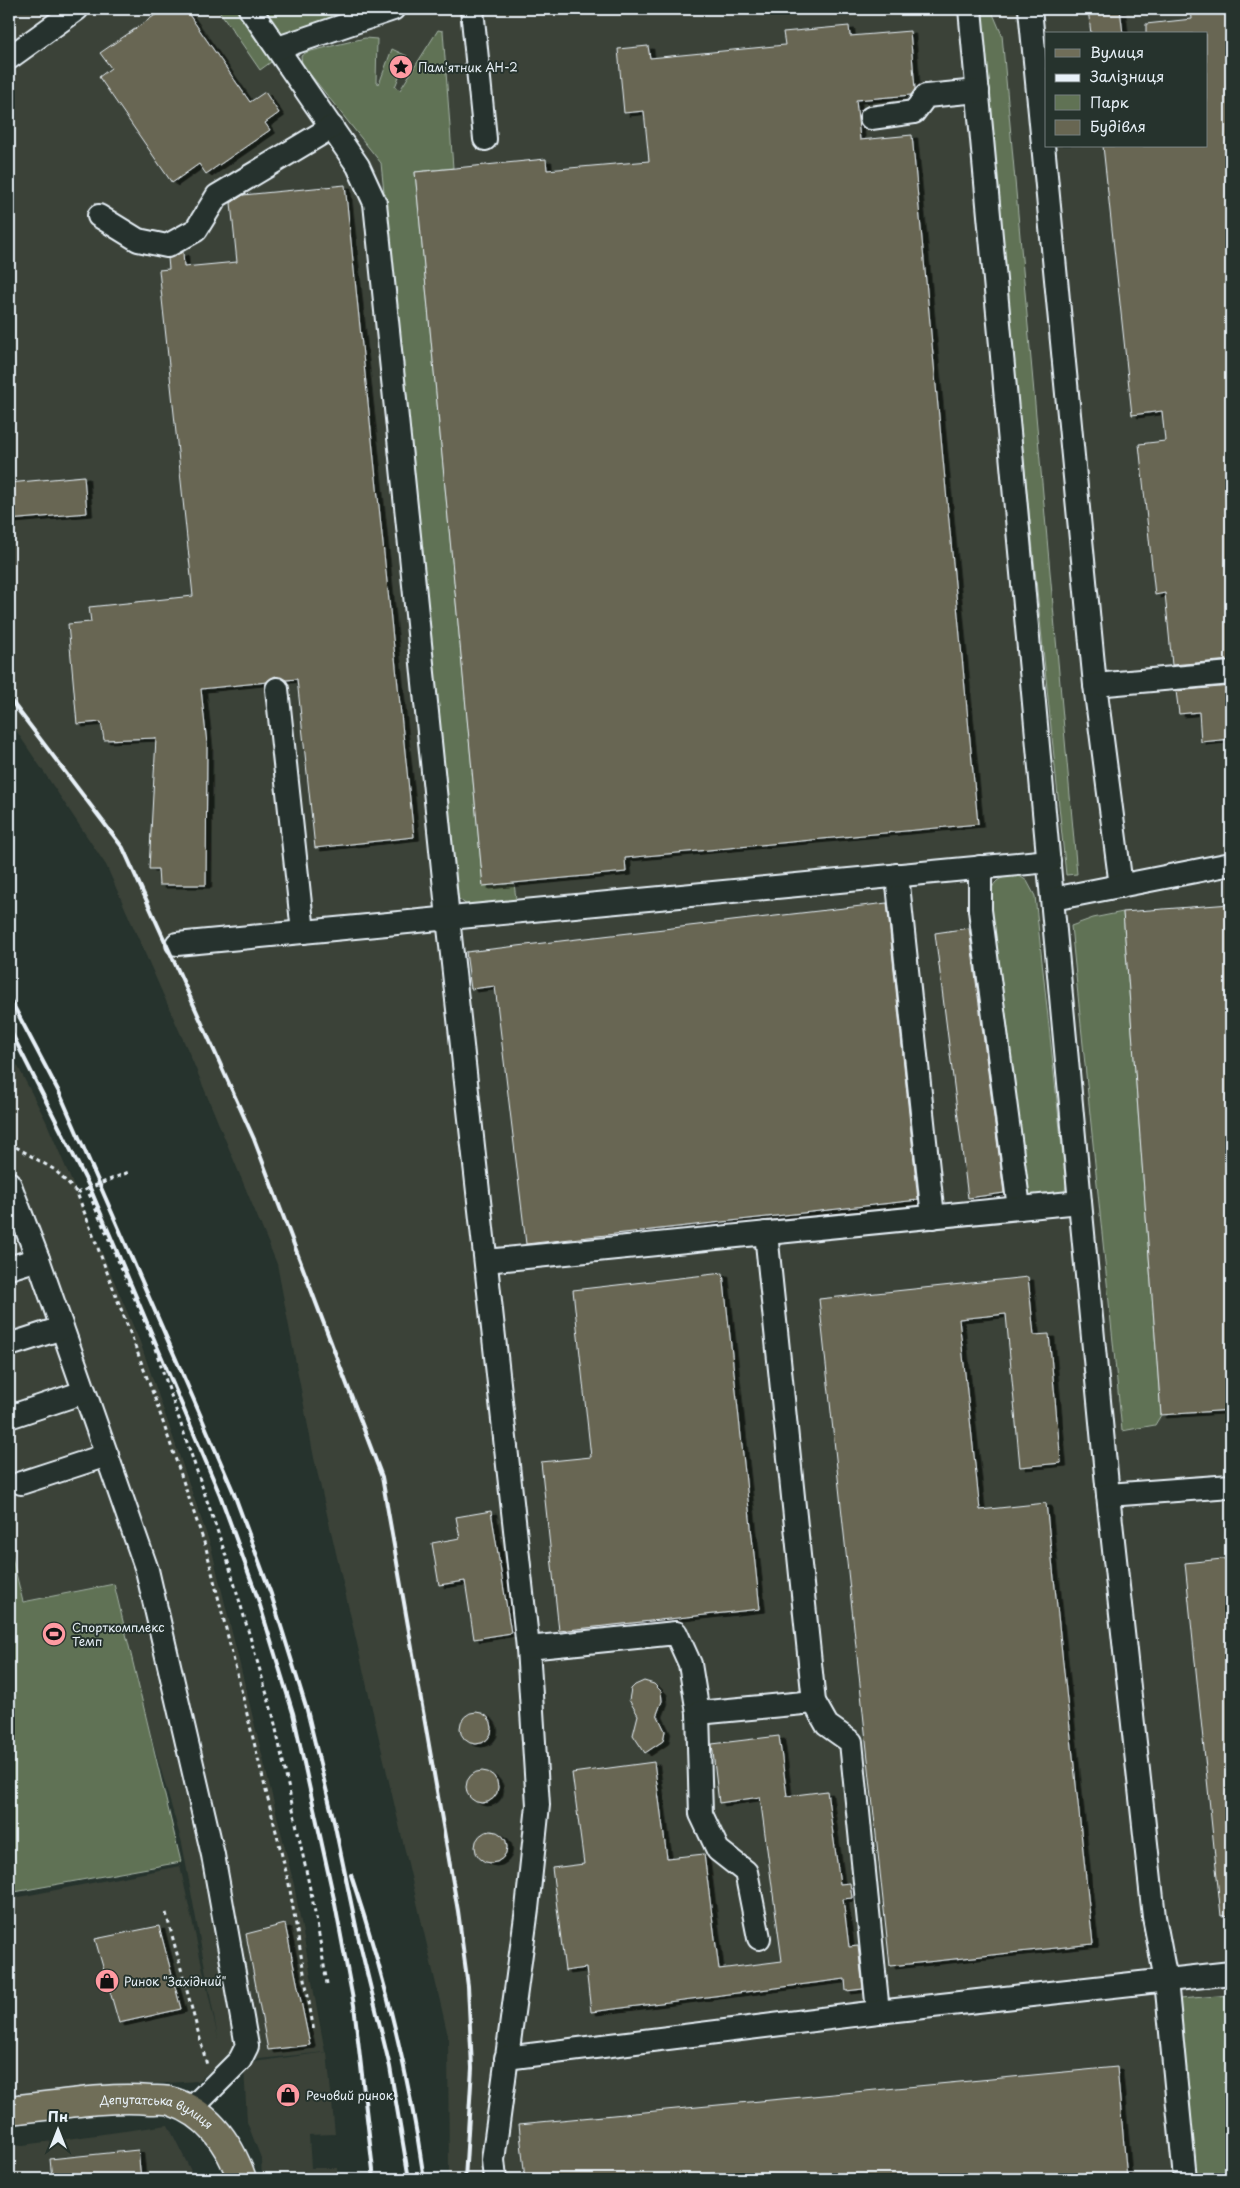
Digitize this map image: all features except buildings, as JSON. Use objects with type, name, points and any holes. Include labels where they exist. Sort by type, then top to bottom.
[{"type":"main road","name":"Депутатська вулиця","points":[[9,2110],[127,2098],[172,2101],[211,2124],[224,2142],[242,2179]]},
{"type":"lane","points":[[9,58],[77,9]]},
{"type":"lane","points":[[250,9],[358,166],[375,203],[448,918],[528,1648],[538,1805],[527,1909],[493,2160],[495,2179]]},
{"type":"lane","points":[[278,48],[394,9]]},
{"type":"lane","points":[[472,9],[484,139]]},
{"type":"lane","points":[[970,9],[1108,1495],[1154,1918],[1166,1980],[1184,2179]]},
{"type":"lane","points":[[1030,9],[1095,685],[1121,886]]},
{"type":"lane","points":[[872,118],[914,112],[926,96],[978,91]]},
{"type":"lane","points":[[99,216],[138,240],[167,246],[196,230],[217,196],[332,127]]},
{"type":"lane","points":[[1095,685],[1231,673]]},
{"type":"lane","points":[[277,688],[303,932]]},
{"type":"lane","points":[[177,944],[1049,861]]},
{"type":"lane","points":[[1053,899],[1231,864]]},
{"type":"lane","points":[[980,867],[980,910],[1019,1208]]},
{"type":"lane","points":[[897,875],[933,1216]]},
{"type":"lane","points":[[9,1183],[38,1259],[150,1579],[213,1855],[247,2046],[240,2060],[190,2110]]},
{"type":"lane","points":[[486,1261],[1080,1202]]},
{"type":"lane","points":[[766,1233],[814,1702],[827,1725],[851,1742],[878,2012]]},
{"type":"lane","points":[[9,1268],[38,1259]]},
{"type":"lane","points":[[9,1345],[62,1328]]},
{"type":"lane","points":[[9,1417],[84,1392]]},
{"type":"lane","points":[[21,1483],[107,1455]]},
{"type":"lane","points":[[1108,1495],[1231,1486]]},
{"type":"lane","points":[[528,1648],[676,1633],[690,1664],[698,1712],[701,1814],[718,1850],[746,1872],[759,1938]]},
{"type":"lane","points":[[698,1712],[814,1702]]},
{"type":"lane","points":[[506,2058],[878,2012],[1231,1974]]},
{"type":"path","points":[[9,1143],[55,1170],[77,1193],[154,1396],[206,1548],[289,1884],[314,2032]]},
{"type":"path","points":[[77,1193],[129,1172]]},
{"type":"path","points":[[87,1190],[150,1334],[231,1571],[273,1715],[316,1917],[326,1984]]},
{"type":"path","points":[[166,1913],[209,2073]]},
{"type":"shaded area","points":[[9,9],[1231,9],[1231,2179],[449,2179],[448,2036],[314,1458],[277,1264],[193,1062],[106,865],[9,720]]},
{"type":"shaded area","points":[[9,1049],[46,1121],[140,1342],[211,1547],[294,1885],[325,2052],[222,2063],[197,2081],[9,2094],[9,1899],[180,1866],[218,2038],[182,1843],[138,1690],[114,1584],[23,1602],[9,1545],[9,1189],[20,1186],[9,1161]]},
{"type":"shaded area","name":"Речовий ринок","points":[[327,2052],[335,2134],[309,2135],[311,2168],[337,2168],[338,2179],[262,2179],[261,2158],[247,2122],[244,2067],[253,2062]]},
{"type":"shaded area","points":[[168,2125],[195,2179],[9,2179],[9,2147]]},
{"type":"green space","points":[[218,9],[344,9],[260,70]]},
{"type":"green space","points":[[978,9],[991,9],[1002,35],[1077,874],[1066,875]]},
{"type":"green space","points":[[438,30],[443,31],[453,168],[415,172],[483,885],[514,883],[517,907],[472,909],[455,896],[381,163],[302,64],[301,56],[307,52],[365,38],[377,39],[376,82],[379,84],[392,49],[407,56],[395,87],[400,90]]},
{"type":"green space","points":[[1018,875],[1027,881],[1035,896],[1066,1185],[1064,1196],[1031,1199],[1022,1184],[988,916],[993,886],[1001,879]]},
{"type":"green space","points":[[1123,912],[1161,1415],[1155,1425],[1122,1431],[1071,926],[1093,918]]},
{"type":"green space","points":[[9,1545],[23,1602],[114,1584],[181,1862],[9,1893]]},
{"type":"green space","points":[[1231,1995],[1231,2179],[1197,2179],[1179,1999]]},
{"type":"railway","points":[[9,698],[123,848],[254,1139],[382,1477],[458,1911],[468,1986],[472,2068],[465,2179]]},
{"type":"railway","points":[[9,997],[60,1094],[233,1491],[271,1594],[307,1710],[335,1826],[358,1936],[390,2067],[409,2179]]},
{"type":"railway","points":[[9,1028],[90,1188],[220,1495],[258,1599],[293,1713],[334,1899],[354,2005],[374,2179]]},
{"type":"railway","points":[[351,1875],[375,1951],[395,2026],[411,2101],[424,2179]]},
{"type":"place","name":"Пам'ятник АН-2","points":[[401,67]]},
{"type":"place","name":"Спорткомплекс Темп","points":[[54,1634]]},
{"type":"place","name":"Ринок \"Західний\"","points":[[107,1981]]},
{"type":"place","name":"Речовий ринок","points":[[288,2095]]}]
